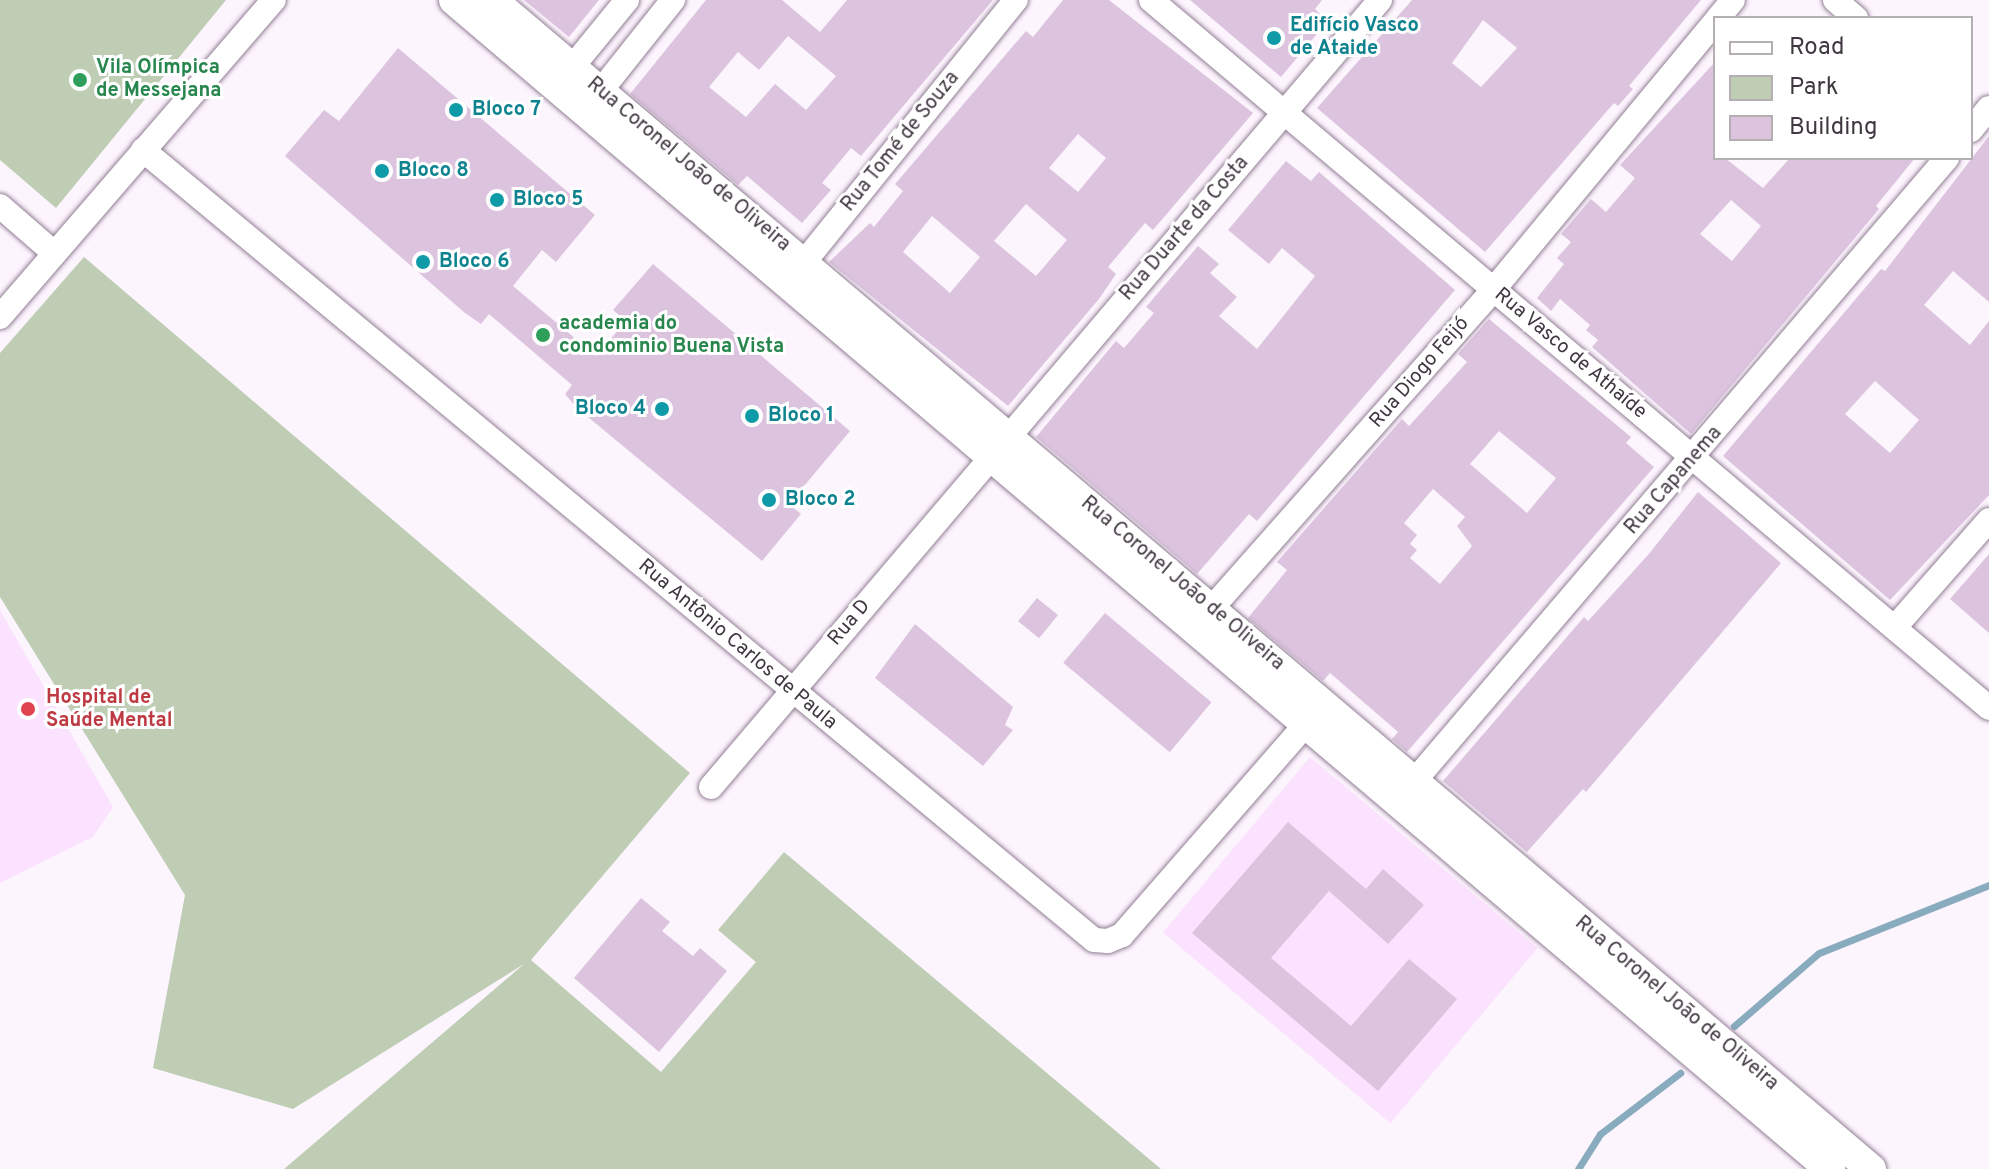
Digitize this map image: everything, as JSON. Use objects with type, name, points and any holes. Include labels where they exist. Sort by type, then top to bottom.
[{"type":"street","points":[[0,317],[274,0]]},
{"type":"street","name":"Rua Coronel João de Oliveira","points":[[454,0],[564,78],[795,273],[999,447],[1306,724],[1405,791],[1871,1169]]},
{"type":"street","name":"Rua Coronel João de Oliveira","points":[[492,0],[564,78]]},
{"type":"street","points":[[564,78],[627,0]]},
{"type":"street","points":[[592,102],[673,0]]},
{"type":"street","name":"Rua Tomé de Souza","points":[[795,273],[1016,0]]},
{"type":"street","name":"Rua Vasco de Athaíde","points":[[1151,0],[1989,708]]},
{"type":"street","name":"Rua Duarte da Costa","points":[[999,447],[1380,0]]},
{"type":"street","name":"Rua Diogo Feijó","points":[[1720,16],[1733,0]]},
{"type":"street","points":[[1835,0],[1854,16]]},
{"type":"street","name":"Rua Diogo Feijó","points":[[1211,609],[1494,289],[1713,25]]},
{"type":"street","name":"Rua Antônio Carlos de Paula","points":[[143,150],[1094,940],[1108,941],[1122,935],[1306,724]]},
{"type":"street","name":"Rua Capanema","points":[[1405,791],[1693,459],[1945,160]]},
{"type":"street","points":[[0,206],[54,253]]},
{"type":"street","name":"Rua Coronel João de Oliveira","points":[[999,447],[1211,609],[1405,791],[1830,1169]]},
{"type":"street","name":"Rua D","points":[[711,787],[999,447]]},
{"type":"street","points":[[1895,627],[1989,520]]},
{"type":"shaded area","name":"Hospital de Saúde Mental","points":[[0,610],[113,807],[93,837],[0,883]]},
{"type":"shaded area","points":[[1310,757],[1538,948],[1390,1123],[1163,932]]},
{"type":"green space","name":"Vila Olímpica de Messejana","points":[[0,0],[226,0],[56,208],[0,160]]},
{"type":"green space","points":[[84,257],[690,773],[531,960],[661,1072],[756,962],[718,930],[784,852],[1161,1169],[284,1169],[524,964],[293,1109],[153,1068],[185,895],[0,597],[0,353]]},
{"type":"building","points":[[524,0],[599,0],[569,37]]},
{"type":"building","points":[[706,0],[782,0],[820,32],[847,0],[993,0],[861,156],[851,148],[822,183],[831,190],[802,223],[747,176],[738,185],[630,94]],"holes":[[[788,36],[836,76],[806,110],[775,84],[746,117],[709,87],[738,52],[759,70]]]},
{"type":"building","points":[[1063,0],[1109,0],[1253,113],[1153,230],[1145,223],[1108,267],[1116,274],[1099,299],[1008,406],[829,262],[870,223],[874,227],[903,191],[895,184],[1026,31],[1033,37]],"holes":[[[1078,134],[1106,158],[1078,192],[1049,168]],[[1026,204],[1067,240],[1036,276],[994,241]],[[932,216],[980,257],[950,293],[903,252]]]},
{"type":"building","name":"Edifício Vasco de Ataide","points":[[1190,0],[1322,0],[1315,9],[1322,16],[1315,24],[1321,29],[1281,77]]},
{"type":"building","points":[[1412,0],[1701,0],[1629,86],[1633,89],[1618,106],[1614,103],[1485,252],[1317,108]],"holes":[[[1483,20],[1517,48],[1481,87],[1452,63]]]},
{"type":"building","points":[[398,48],[595,215],[556,262],[542,250],[513,286],[596,356],[626,321],[613,310],[653,264],[850,431],[789,504],[801,514],[762,561],[577,408],[565,394],[572,385],[489,314],[481,324],[465,313],[285,156],[324,110],[339,121]]},
{"type":"building","points":[[1713,64],[1713,160],[1728,160],[1763,188],[1788,160],[1913,160],[1876,206],[1879,209],[1691,434],[1592,347],[1598,340],[1586,330],[1590,325],[1560,299],[1551,311],[1537,298],[1564,264],[1557,258],[1571,242],[1561,234],[1591,199],[1606,212],[1635,178],[1620,165]],"holes":[[[1731,200],[1761,226],[1732,261],[1700,234]]]},
{"type":"building","points":[[1989,136],[1989,302],[1953,271],[1924,305],[1970,345],[1989,321],[1989,495],[1890,600],[1723,456],[1881,269],[1885,271]],"holes":[[[1875,381],[1919,420],[1890,453],[1845,414]]]},
{"type":"building","points":[[1286,161],[1311,181],[1319,172],[1455,290],[1257,521],[1249,514],[1197,574],[1036,437],[1116,341],[1124,348],[1154,313],[1146,307],[1198,246],[1219,264],[1210,273],[1237,297],[1219,316],[1257,349],[1315,276],[1282,248],[1269,264],[1228,230]]},
{"type":"building","points":[[1489,319],[1631,437],[1626,443],[1654,467],[1407,752],[1392,739],[1398,732],[1330,673],[1323,681],[1248,618],[1287,570],[1277,562],[1402,419],[1409,426],[1467,362],[1458,354]],"holes":[[[1499,431],[1556,478],[1527,513],[1470,464]],[[1433,489],[1465,517],[1457,526],[1472,546],[1440,584],[1410,558],[1417,550],[1410,544],[1417,535],[1404,523]]]},
{"type":"building","points":[[1698,492],[1781,563],[1586,792],[1583,789],[1527,852],[1443,781],[1584,617],[1588,621],[1648,555]]},
{"type":"building","points":[[1989,554],[1989,633],[1950,599]]},
{"type":"building","points":[[1037,598],[1058,615],[1039,638],[1018,621]]},
{"type":"building","points":[[1105,613],[1211,702],[1170,752],[1063,663]]},
{"type":"building","points":[[915,624],[1013,707],[1005,725],[1013,730],[983,766],[875,678]]},
{"type":"building","points":[[1288,822],[1366,889],[1383,869],[1424,905],[1388,944],[1329,891],[1271,958],[1351,1026],[1409,959],[1457,999],[1378,1091],[1192,933]]},
{"type":"building","points":[[641,898],[670,922],[662,931],[693,956],[700,948],[727,971],[659,1052],[574,978]]},
{"type":"waterway","points":[[1734,1026],[1819,953],[1989,885]]},
{"type":"waterway","points":[[1578,1169],[1600,1134],[1680,1073]]},
{"type":"place","name":"Edifício Vasco de Ataide","points":[[1274,38]]},
{"type":"place","name":"Vila Olímpica de Messejana","points":[[80,80]]},
{"type":"place","name":"Bloco 7","points":[[456,110]]},
{"type":"place","name":"Bloco 8","points":[[382,171]]},
{"type":"place","name":"Bloco 5","points":[[497,200]]},
{"type":"place","name":"Bloco 6","points":[[423,262]]},
{"type":"place","name":"academia do condominio Buena Vista","points":[[543,335]]},
{"type":"place","name":"Bloco 4","points":[[662,409]]},
{"type":"place","name":"Bloco 1","points":[[752,416]]},
{"type":"place","name":"Bloco 2","points":[[769,500]]},
{"type":"place","name":"Hospital de Saúde Mental","points":[[28,709]]}]
